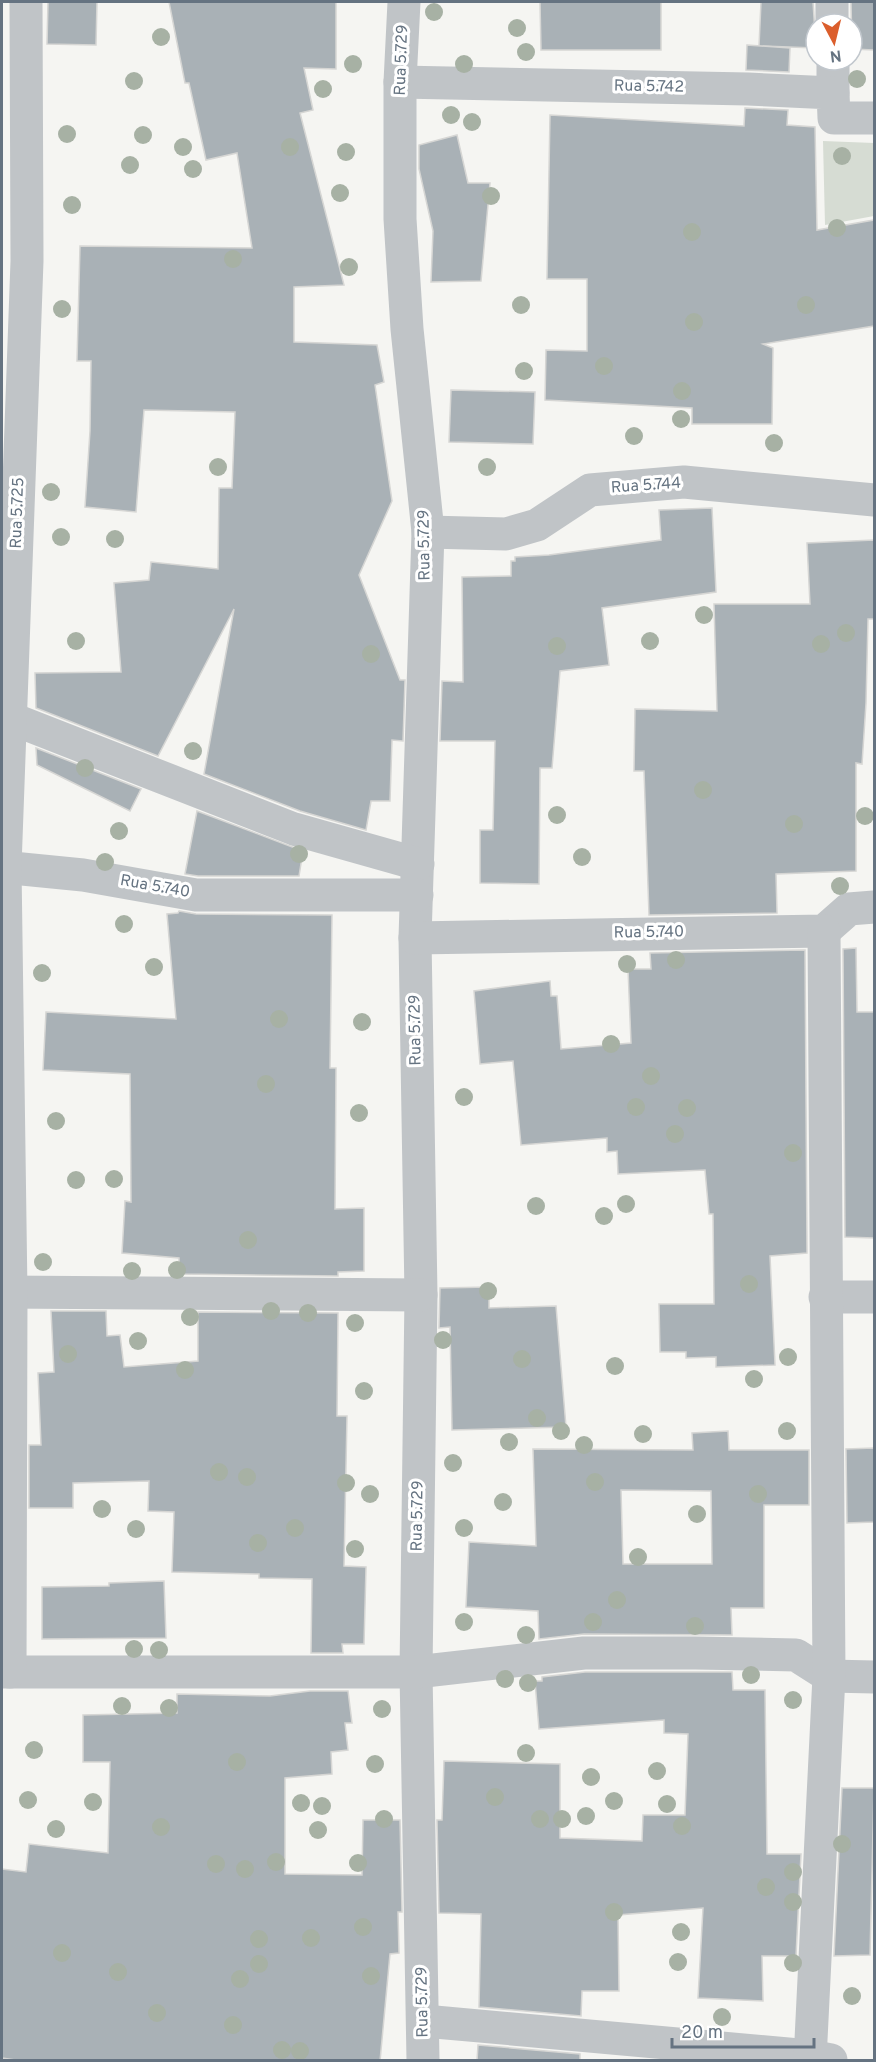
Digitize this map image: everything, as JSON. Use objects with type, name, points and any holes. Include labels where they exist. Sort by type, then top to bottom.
[{"type":"street","name":"Rua 5.725","points":[[6,1672],[3,867],[27,261],[26,2]]},
{"type":"street","name":"Rua 5.729","points":[[404,2],[400,82],[399,219],[407,329],[428,532],[415,939],[421,1295],[416,1672],[423,2061]]},
{"type":"street","points":[[833,72],[834,118],[874,118]]},
{"type":"street","name":"Rua 5.742","points":[[400,82],[748,89],[833,93]]},
{"type":"street","name":"Rua 5.744","points":[[428,532],[506,534],[537,525],[590,490],[684,482],[874,501]]},
{"type":"street","points":[[10,718],[294,829],[418,864]]},
{"type":"street","name":"Rua 5.740","points":[[3,867],[83,875],[196,895],[417,896]]},
{"type":"street","points":[[424,2021],[818,2059],[829,1676],[824,931],[849,909],[874,907]]},
{"type":"street","name":"Rua 5.740","points":[[415,939],[824,931]]},
{"type":"street","points":[[6,1292],[421,1295]]},
{"type":"street","points":[[825,1297],[874,1297]]},
{"type":"street","points":[[6,1672],[416,1672],[584,1653],[696,1653],[796,1655],[829,1676],[874,1677]]},
{"type":"shaded area","points":[[823,141],[874,143],[874,216],[825,225]]},
{"type":"building","points":[[48,2],[97,2],[96,45],[47,44]]},
{"type":"building","points":[[169,2],[336,2],[336,69],[304,68],[313,110],[300,113],[344,285],[294,287],[294,342],[377,345],[384,382],[375,385],[392,501],[359,575],[400,680],[405,680],[403,741],[392,740],[390,801],[371,801],[366,830],[300,811],[204,774],[234,609],[158,756],[36,708],[35,673],[121,672],[114,583],[149,580],[151,562],[218,569],[219,488],[232,488],[235,412],[144,410],[136,512],[85,507],[90,431],[91,361],[77,361],[80,246],[252,248],[237,153],[206,160],[189,83],[185,83]]},
{"type":"building","points":[[540,2],[661,2],[661,50],[541,50]]},
{"type":"building","points":[[761,2],[813,2],[814,12],[804,12],[804,48],[759,46]]},
{"type":"building","points":[[851,2],[874,2],[874,50],[864,50],[864,12],[851,12]]},
{"type":"building","points":[[747,45],[790,48],[789,72],[746,70]]},
{"type":"building","points":[[745,108],[788,110],[787,125],[815,127],[817,230],[874,220],[874,326],[763,344],[773,348],[772,424],[692,424],[692,408],[545,400],[546,350],[587,351],[587,279],[547,279],[550,115],[744,126]]},
{"type":"building","points":[[457,135],[468,183],[490,183],[481,281],[431,282],[433,231],[419,169],[419,145]]},
{"type":"building","points":[[451,390],[535,392],[533,444],[449,442]]},
{"type":"building","points":[[712,508],[716,592],[602,608],[609,665],[560,671],[552,768],[540,768],[539,884],[480,883],[480,830],[493,830],[495,741],[440,741],[442,681],[463,682],[462,577],[511,576],[511,561],[515,561],[515,557],[549,555],[661,540],[659,510]]},
{"type":"building","points":[[874,540],[874,619],[868,619],[862,764],[856,763],[856,871],[776,874],[777,913],[649,915],[644,771],[634,771],[635,709],[717,711],[714,604],[810,604],[807,543]]},
{"type":"building","points":[[36,748],[141,789],[130,811],[37,765]]},
{"type":"building","points":[[197,811],[303,851],[299,876],[185,874]]},
{"type":"building","points":[[179,911],[196,914],[332,915],[330,1068],[336,1068],[335,1209],[364,1208],[364,1271],[338,1272],[338,1276],[179,1274],[179,1258],[122,1253],[125,1201],[131,1202],[130,1074],[43,1070],[46,1012],[176,1019],[167,914]]},
{"type":"building","points":[[856,948],[857,1012],[874,1012],[874,1238],[845,1237],[843,949]]},
{"type":"building","points":[[805,950],[807,1253],[770,1256],[775,1365],[716,1367],[716,1357],[686,1358],[686,1352],[660,1352],[659,1304],[714,1304],[713,1214],[709,1214],[705,1170],[618,1174],[617,1151],[607,1152],[607,1138],[521,1145],[513,1061],[480,1064],[474,991],[550,981],[551,996],[557,996],[561,1049],[631,1043],[628,969],[651,969],[650,953]]},
{"type":"building","points":[[489,1287],[489,1308],[556,1306],[566,1427],[452,1430],[450,1327],[439,1328],[440,1288]]},
{"type":"building","points":[[51,1311],[106,1311],[107,1336],[120,1335],[124,1367],[198,1361],[198,1312],[338,1313],[337,1416],[347,1416],[344,1566],[366,1567],[364,1644],[342,1644],[343,1653],[311,1653],[312,1579],[259,1578],[259,1574],[172,1572],[174,1512],[148,1511],[149,1481],[73,1483],[73,1508],[29,1508],[29,1445],[41,1445],[38,1373],[54,1372]]},
{"type":"building","points":[[728,1431],[729,1450],[809,1450],[809,1505],[764,1505],[764,1608],[731,1608],[732,1635],[584,1634],[539,1639],[538,1611],[466,1607],[469,1542],[536,1546],[533,1449],[693,1450],[692,1433]],"holes":[[[621,1490],[711,1491],[712,1564],[623,1564]]]},
{"type":"building","points":[[874,1448],[874,1522],[847,1523],[846,1449]]},
{"type":"building","points":[[164,1581],[166,1638],[42,1639],[42,1587],[109,1586],[109,1583]]},
{"type":"building","points":[[585,1672],[732,1672],[733,1690],[765,1690],[767,1854],[801,1854],[796,1956],[762,1956],[763,2001],[698,1998],[703,1908],[618,1915],[619,1991],[582,1991],[581,2016],[479,2007],[481,1914],[439,1913],[437,1820],[442,1820],[444,1761],[560,1764],[560,1838],[642,1841],[643,1815],[685,1815],[688,1734],[664,1733],[664,1720],[539,1729],[535,1681],[542,1681],[542,1677]]},
{"type":"building","points":[[310,1691],[348,1691],[352,1723],[345,1723],[348,1750],[331,1752],[332,1774],[285,1778],[285,1874],[362,1875],[363,1820],[400,1820],[402,1912],[398,1912],[399,1953],[390,1954],[380,2061],[22,2061],[2,2058],[2,1869],[26,1872],[29,1844],[108,1853],[110,1762],[83,1762],[83,1715],[177,1713],[177,1694],[270,1696]]},
{"type":"building","points":[[842,1788],[874,1788],[870,1955],[834,1956]]},
{"type":"building","points":[[478,2045],[580,2054],[580,2061],[477,2061]]}]
